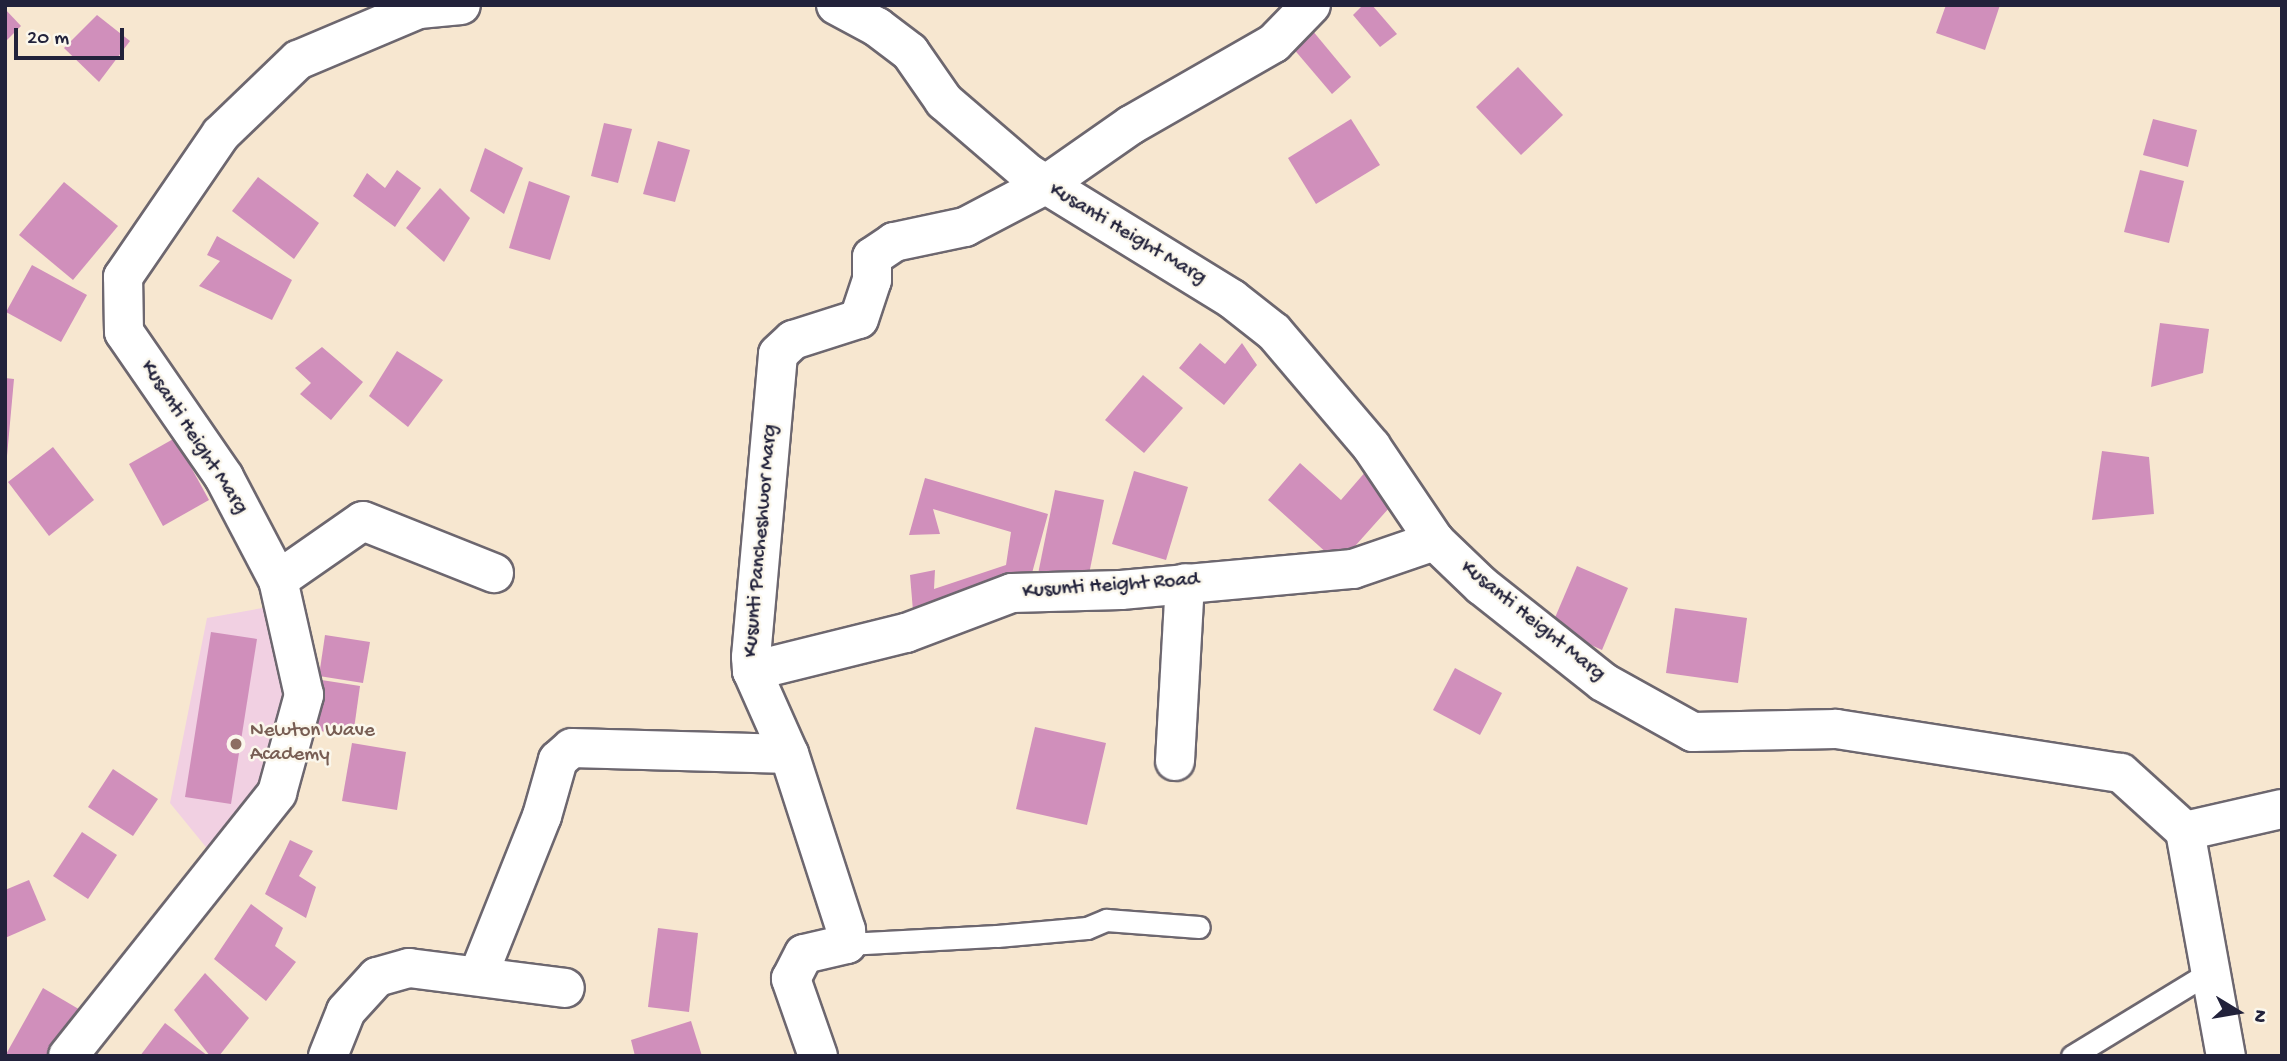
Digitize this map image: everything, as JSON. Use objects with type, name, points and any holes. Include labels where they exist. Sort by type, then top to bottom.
[{"type":"street","name":"Kusanti Height Marg","points":[[68,1056],[277,793],[304,695],[278,580],[223,477],[124,332],[122,277],[221,134],[298,60],[419,9],[461,5]]},
{"type":"street","name":"Kusanti Height Marg","points":[[836,5],[877,27],[911,52],[944,101],[1045,185],[1233,299],[1274,332],[1371,446],[1435,541],[1482,586],[1603,682],[1693,732],[1836,729],[2121,773],[2185,831]]},
{"type":"street","points":[[1045,185],[1131,125],[1273,43],[1311,5]]},
{"type":"street","name":"Kusunti Pancheshwor Marg","points":[[847,944],[789,754],[752,671],[752,614],[778,354],[793,340],[859,319],[872,280],[872,257],[894,242],[965,228],[1045,185]]},
{"type":"street","points":[[278,580],[363,521],[494,573]]},
{"type":"street","name":"Kusunti Height Road","points":[[752,671],[906,634],[1012,593],[1185,583],[1353,569],[1435,541]]},
{"type":"street","points":[[1175,761],[1185,583]]},
{"type":"street","points":[[478,976],[542,816],[558,760],[572,748],[789,754]]},
{"type":"street","points":[[2226,1056],[2185,831],[2282,809]]},
{"type":"street","points":[[818,1056],[791,979],[804,954],[847,944]]},
{"type":"street","points":[[328,1056],[345,1011],[377,977],[410,968],[565,989]]},
{"type":"lane","points":[[847,944],[1087,928],[1106,920],[1199,927]]},
{"type":"lane","points":[[2072,1056],[2211,971]]},
{"type":"shaded area","name":"Newton Wave Academy","points":[[279,605],[294,715],[232,879],[170,803],[207,618]]},
{"type":"building","points":[[1363,5],[1372,5],[1397,34],[1380,47],[1353,15]]},
{"type":"building","points":[[1946,5],[2000,5],[1985,50],[1936,33]]},
{"type":"building","points":[[5,9],[21,26],[5,42]]},
{"type":"building","points":[[97,15],[130,41],[99,82],[64,48]]},
{"type":"building","points":[[1312,30],[1351,77],[1332,94],[1292,47]]},
{"type":"building","points":[[1518,67],[1563,115],[1521,155],[1476,107]]},
{"type":"building","points":[[1351,119],[1380,165],[1316,204],[1288,158]]},
{"type":"building","points":[[2153,119],[2197,130],[2188,167],[2143,155]]},
{"type":"building","points":[[604,123],[632,129],[618,183],[591,176]]},
{"type":"building","points":[[658,141],[690,150],[675,202],[643,194]]},
{"type":"building","points":[[485,148],[523,168],[504,214],[470,191]]},
{"type":"building","points":[[397,170],[421,188],[395,227],[353,196],[367,173],[385,188]]},
{"type":"building","points":[[2140,170],[2184,181],[2169,243],[2124,232]]},
{"type":"building","points":[[258,177],[319,223],[294,259],[232,211]]},
{"type":"building","points":[[529,181],[570,196],[550,260],[509,248]]},
{"type":"building","points":[[64,182],[118,226],[73,280],[19,235]]},
{"type":"building","points":[[440,188],[470,218],[444,262],[406,228]]},
{"type":"building","points":[[217,236],[292,280],[272,320],[199,286],[220,261],[207,255]]},
{"type":"building","points":[[32,265],[87,295],[61,342],[6,312]]},
{"type":"building","points":[[2160,323],[2209,329],[2203,373],[2151,387]]},
{"type":"building","points":[[1200,343],[1225,364],[1242,343],[1257,365],[1224,405],[1179,368]]},
{"type":"building","points":[[322,347],[363,382],[331,420],[300,394],[311,383],[295,368]]},
{"type":"building","points":[[397,351],[443,380],[408,427],[369,396]]},
{"type":"building","points":[[1143,375],[1183,408],[1144,453],[1105,420]]},
{"type":"building","points":[[5,378],[14,379],[7,456],[5,456]]},
{"type":"building","points":[[175,438],[209,500],[163,526],[129,464]]},
{"type":"building","points":[[53,447],[94,500],[49,536],[8,482]]},
{"type":"building","points":[[2102,451],[2149,457],[2154,514],[2092,520]]},
{"type":"building","points":[[1300,463],[1341,500],[1367,470],[1398,498],[1339,564],[1268,500]]},
{"type":"building","points":[[1134,471],[1188,487],[1166,560],[1112,544]]},
{"type":"building","points":[[925,478],[1048,514],[1028,588],[914,623],[910,575],[935,570],[934,589],[1006,565],[1011,532],[933,509],[940,534],[909,535]]},
{"type":"building","points":[[1055,490],[1104,500],[1087,584],[1038,574]]},
{"type":"building","points":[[1577,566],[1628,588],[1602,650],[1551,627]]},
{"type":"building","points":[[1675,608],[1747,618],[1738,683],[1666,673]]},
{"type":"building","points":[[211,632],[257,639],[231,804],[185,797]]},
{"type":"building","points":[[325,635],[370,642],[363,683],[319,676]]},
{"type":"building","points":[[1455,668],[1502,693],[1480,735],[1433,710]]},
{"type":"building","points":[[315,679],[360,686],[353,736],[307,729]]},
{"type":"building","points":[[1035,727],[1106,743],[1087,825],[1016,809]]},
{"type":"building","points":[[352,743],[406,752],[397,810],[342,801]]},
{"type":"building","points":[[113,769],[158,799],[133,836],[88,807]]},
{"type":"building","points":[[82,832],[117,855],[88,899],[53,876]]},
{"type":"building","points":[[290,840],[313,851],[299,876],[316,887],[306,918],[265,894]]},
{"type":"building","points":[[29,880],[46,920],[5,938],[5,890]]},
{"type":"building","points":[[251,904],[283,928],[275,946],[296,962],[266,1001],[214,959]]},
{"type":"building","points":[[658,928],[698,933],[689,1012],[648,1007]]},
{"type":"building","points":[[205,973],[249,1018],[219,1056],[210,1056],[174,1010]]},
{"type":"building","points":[[43,988],[82,1011],[55,1056],[5,1056]]},
{"type":"building","points":[[691,1021],[702,1056],[635,1056],[631,1040]]},
{"type":"building","points":[[165,1023],[208,1056],[140,1056]]},
{"type":"place","name":"Newton Wave Academy","points":[[236,744]]}]
